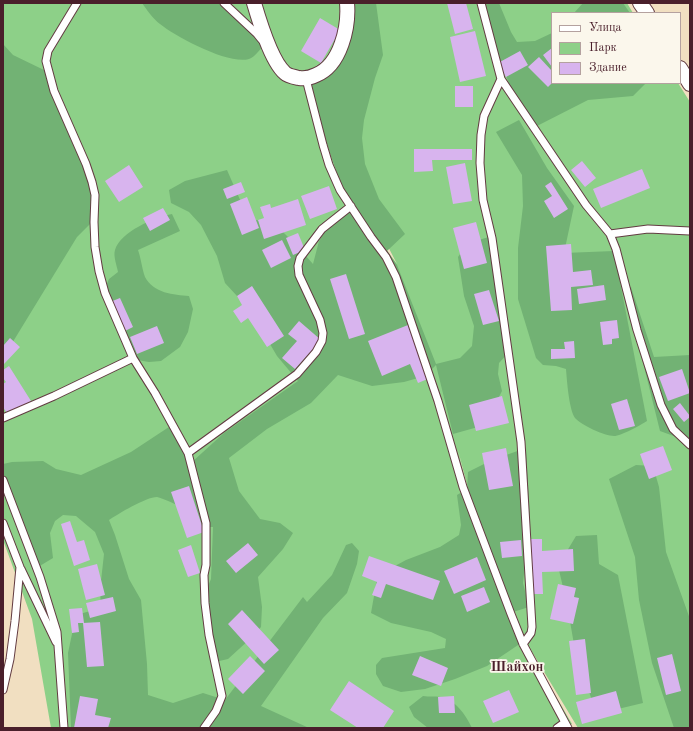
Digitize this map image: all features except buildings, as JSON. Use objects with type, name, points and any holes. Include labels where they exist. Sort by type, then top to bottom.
[{"type":"street","points":[[254,3],[258,18],[272,54],[278,65],[285,74],[306,79],[322,73],[329,66],[338,52],[344,37],[348,14],[347,3]]},
{"type":"street","points":[[640,3],[646,12]]},
{"type":"street","points":[[681,70],[690,84]]},
{"type":"lane","points":[[77,3],[48,51],[46,62],[54,91],[86,164],[92,182],[95,195],[95,247],[105,293],[133,358],[155,393],[188,453],[206,523],[206,565],[204,575],[205,603],[209,635],[222,696],[216,711],[204,728]]},
{"type":"lane","points":[[224,3],[257,34],[272,54]]},
{"type":"lane","points":[[481,3],[501,79],[586,205],[610,234],[616,249],[637,330],[661,405],[673,429],[690,445]]},
{"type":"lane","points":[[306,79],[322,145],[340,190],[386,257],[396,277],[438,400],[462,487],[510,614],[523,644],[566,725],[557,728]]},
{"type":"lane","points":[[501,79],[484,116],[481,135],[480,163],[483,200],[492,238],[521,442],[532,627],[531,633],[523,644]]},
{"type":"lane","points":[[188,453],[297,374],[316,352],[322,341],[323,334],[320,320],[299,275],[298,266],[300,258],[322,229],[351,206]]},
{"type":"lane","points":[[610,234],[648,229],[690,231]]},
{"type":"lane","points":[[3,418],[54,396],[133,358]]},
{"type":"lane","points":[[3,480],[40,577],[57,632],[64,728]]},
{"type":"lane","points":[[3,523],[20,567],[58,646]]},
{"type":"lane","points":[[3,690],[10,659],[20,567]]},
{"type":"green space","points":[[3,3],[340,3],[339,33],[328,57],[308,72],[327,145],[343,191],[397,264],[339,152],[355,3],[627,3],[632,12],[551,12],[551,84],[679,84],[690,102],[690,728],[578,728],[526,642],[468,489],[458,450],[467,489],[524,641],[572,724],[566,728],[51,728],[32,619],[3,540]]},
{"type":"green space","points":[[142,3],[220,3],[265,44],[249,59],[240,60],[216,54],[178,36],[160,24]]},
{"type":"green space","points":[[340,3],[376,3],[383,55],[375,78],[364,120],[362,138],[365,164],[379,199],[405,234],[387,251],[397,265],[436,364],[460,358],[472,346],[474,326],[464,296],[458,257],[468,243],[489,237],[511,350],[499,363],[498,374],[502,391],[485,425],[453,434],[436,365],[425,376],[404,382],[372,386],[338,375],[311,403],[267,429],[229,458],[239,491],[260,519],[280,523],[293,533],[283,549],[258,577],[262,607],[261,627],[228,659],[215,662],[206,591],[211,579],[213,527],[195,527],[186,509],[157,497],[139,503],[109,520],[129,579],[141,600],[147,664],[148,695],[173,703],[203,693],[225,700],[303,597],[307,602],[332,575],[346,545],[352,543],[359,551],[357,564],[347,593],[323,618],[261,706],[309,728],[71,728],[68,653],[76,615],[101,608],[100,590],[104,554],[95,532],[76,516],[63,515],[55,521],[50,533],[53,558],[33,570],[3,489],[3,464],[12,462],[43,461],[56,469],[81,475],[131,452],[172,425],[192,462],[224,433],[298,381],[277,356],[250,310],[225,283],[217,256],[201,225],[189,212],[171,203],[169,190],[185,181],[227,170],[248,218],[276,225],[313,264],[319,241],[327,229],[355,208],[343,191],[327,145],[308,72],[328,57],[339,33]]},
{"type":"green space","points":[[477,3],[499,3],[511,32],[517,42],[535,41],[551,33],[551,84],[645,84],[633,96],[588,100],[535,127],[514,96]]},
{"type":"green space","points":[[583,3],[623,3],[629,12],[575,12]]},
{"type":"green space","points":[[3,44],[13,55],[44,70],[93,186],[92,222],[77,237],[3,358]]},
{"type":"green space","points":[[519,120],[547,168],[574,206],[564,253],[614,251],[647,421],[617,436],[610,436],[599,432],[578,421],[573,414],[570,402],[566,369],[556,366],[543,365],[536,358],[518,299],[518,248],[523,206],[522,175],[496,132]]},
{"type":"green space","points":[[172,214],[180,231],[138,250],[145,277],[153,287],[171,294],[189,296],[193,309],[188,332],[180,347],[161,361],[149,362],[131,359],[103,293],[109,279],[118,272],[115,250],[118,243],[131,231],[157,218]]},
{"type":"green space","points":[[631,287],[654,357],[690,355],[690,442],[660,431],[625,290]]},
{"type":"green space","points":[[526,448],[530,518],[523,583],[529,607],[513,612],[524,641],[487,666],[425,689],[401,692],[383,686],[376,674],[376,665],[382,658],[445,648],[446,639],[431,632],[391,623],[371,613],[377,579],[384,572],[406,560],[440,547],[459,535],[461,525],[457,495],[467,489],[468,472],[492,460]]},
{"type":"green space","points":[[636,465],[653,466],[659,487],[666,552],[690,619],[690,728],[674,728],[652,663],[639,600],[635,557],[609,479]]},
{"type":"green space","points":[[597,535],[599,564],[618,575],[643,703],[597,714],[576,656],[567,604],[558,566],[576,536]]},
{"type":"green space","points":[[423,696],[445,698],[455,704],[467,718],[472,728],[428,728],[414,717],[409,707]]},
{"type":"district","name":"Шайхон","points":[[517,667]]}]
